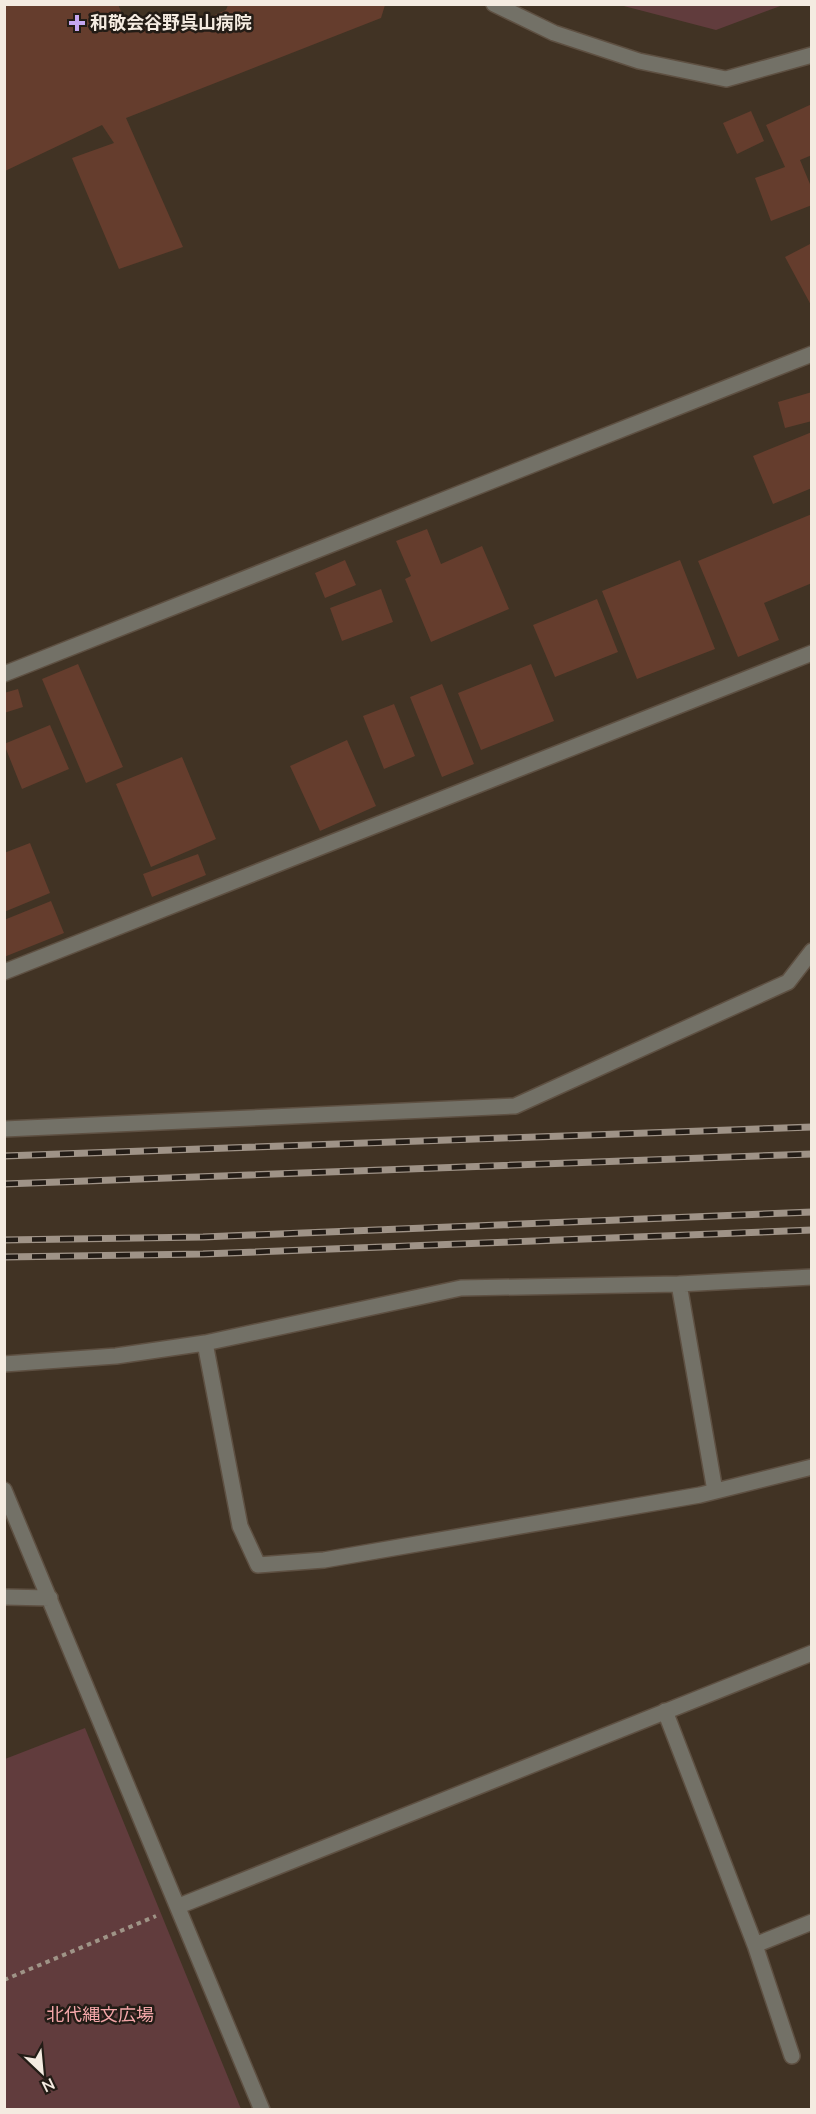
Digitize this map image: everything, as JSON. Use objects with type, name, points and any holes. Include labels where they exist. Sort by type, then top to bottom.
[{"type":"street","points":[[494,4],[554,33],[639,61],[726,79],[812,55]]},
{"type":"street","points":[[4,674],[812,354]]},
{"type":"street","points":[[4,972],[812,653]]},
{"type":"street","points":[[4,1129],[515,1106],[788,982],[812,951]]},
{"type":"street","points":[[4,1364],[116,1356],[205,1343],[460,1288],[680,1284],[812,1276]]},
{"type":"street","points":[[680,1284],[715,1491]]},
{"type":"street","points":[[205,1343],[240,1526],[258,1565],[324,1560],[715,1491],[812,1467]]},
{"type":"street","points":[[4,1490],[262,2109]]},
{"type":"street","points":[[4,1597],[50,1598]]},
{"type":"street","points":[[179,1906],[812,1653]]},
{"type":"street","points":[[665,1711],[755,1945],[792,2056]]},
{"type":"street","points":[[755,1945],[812,1922]]},
{"type":"path","points":[[4,1980],[179,1906]]},
{"type":"green space","points":[[620,5],[783,5],[716,30]]},
{"type":"green space","name":"北代縄文広場","points":[[85,1728],[241,2109],[5,2109],[5,1759]]},
{"type":"building","points":[[5,4],[118,4],[122,14],[172,34],[226,10],[228,5],[385,5],[381,18],[126,118],[183,247],[119,269],[72,158],[114,143],[102,125],[5,171]]},
{"type":"building","points":[[812,104],[812,155],[800,160],[812,189],[812,205],[771,221],[755,178],[785,167],[766,125]]},
{"type":"building","points":[[751,111],[764,141],[737,154],[723,123]]},
{"type":"building","points":[[812,243],[812,307],[785,257]]},
{"type":"building","points":[[812,392],[812,421],[785,428],[778,402]]},
{"type":"building","points":[[812,432],[812,488],[773,504],[753,456]]},
{"type":"building","points":[[812,514],[812,583],[764,603],[779,640],[738,657],[698,561]]},
{"type":"building","points":[[427,529],[441,564],[482,546],[509,609],[431,642],[405,579],[411,576],[396,541]]},
{"type":"building","points":[[345,560],[356,585],[325,598],[315,573]]},
{"type":"building","points":[[680,560],[715,649],[637,679],[602,591]]},
{"type":"building","points":[[381,589],[393,622],[342,641],[330,608]]},
{"type":"building","points":[[597,599],[618,652],[555,677],[533,625]]},
{"type":"building","points":[[78,664],[123,767],[86,783],[42,679]]},
{"type":"building","points":[[531,664],[554,721],[481,750],[458,693]]},
{"type":"building","points":[[442,684],[474,764],[442,777],[410,697]]},
{"type":"building","points":[[18,689],[23,707],[4,713],[4,693]]},
{"type":"building","points":[[394,704],[415,756],[384,769],[363,716]]},
{"type":"building","points":[[50,725],[69,769],[22,789],[4,744]]},
{"type":"building","points":[[347,740],[376,806],[320,831],[290,766]]},
{"type":"building","points":[[182,757],[216,839],[151,867],[116,784]]},
{"type":"building","points":[[30,843],[50,893],[4,912],[4,853]]},
{"type":"building","points":[[198,854],[206,875],[152,897],[143,874]]},
{"type":"building","points":[[51,901],[64,933],[4,957],[4,920]]},
{"type":"railway","points":[[4,1156],[812,1127]]},
{"type":"railway","points":[[4,1184],[812,1154]]},
{"type":"railway","points":[[4,1240],[203,1237],[812,1212]]},
{"type":"railway","points":[[4,1257],[203,1254],[812,1230]]},
{"type":"place","name":"和敬会谷野呉山病院","points":[[77,23]]}]
